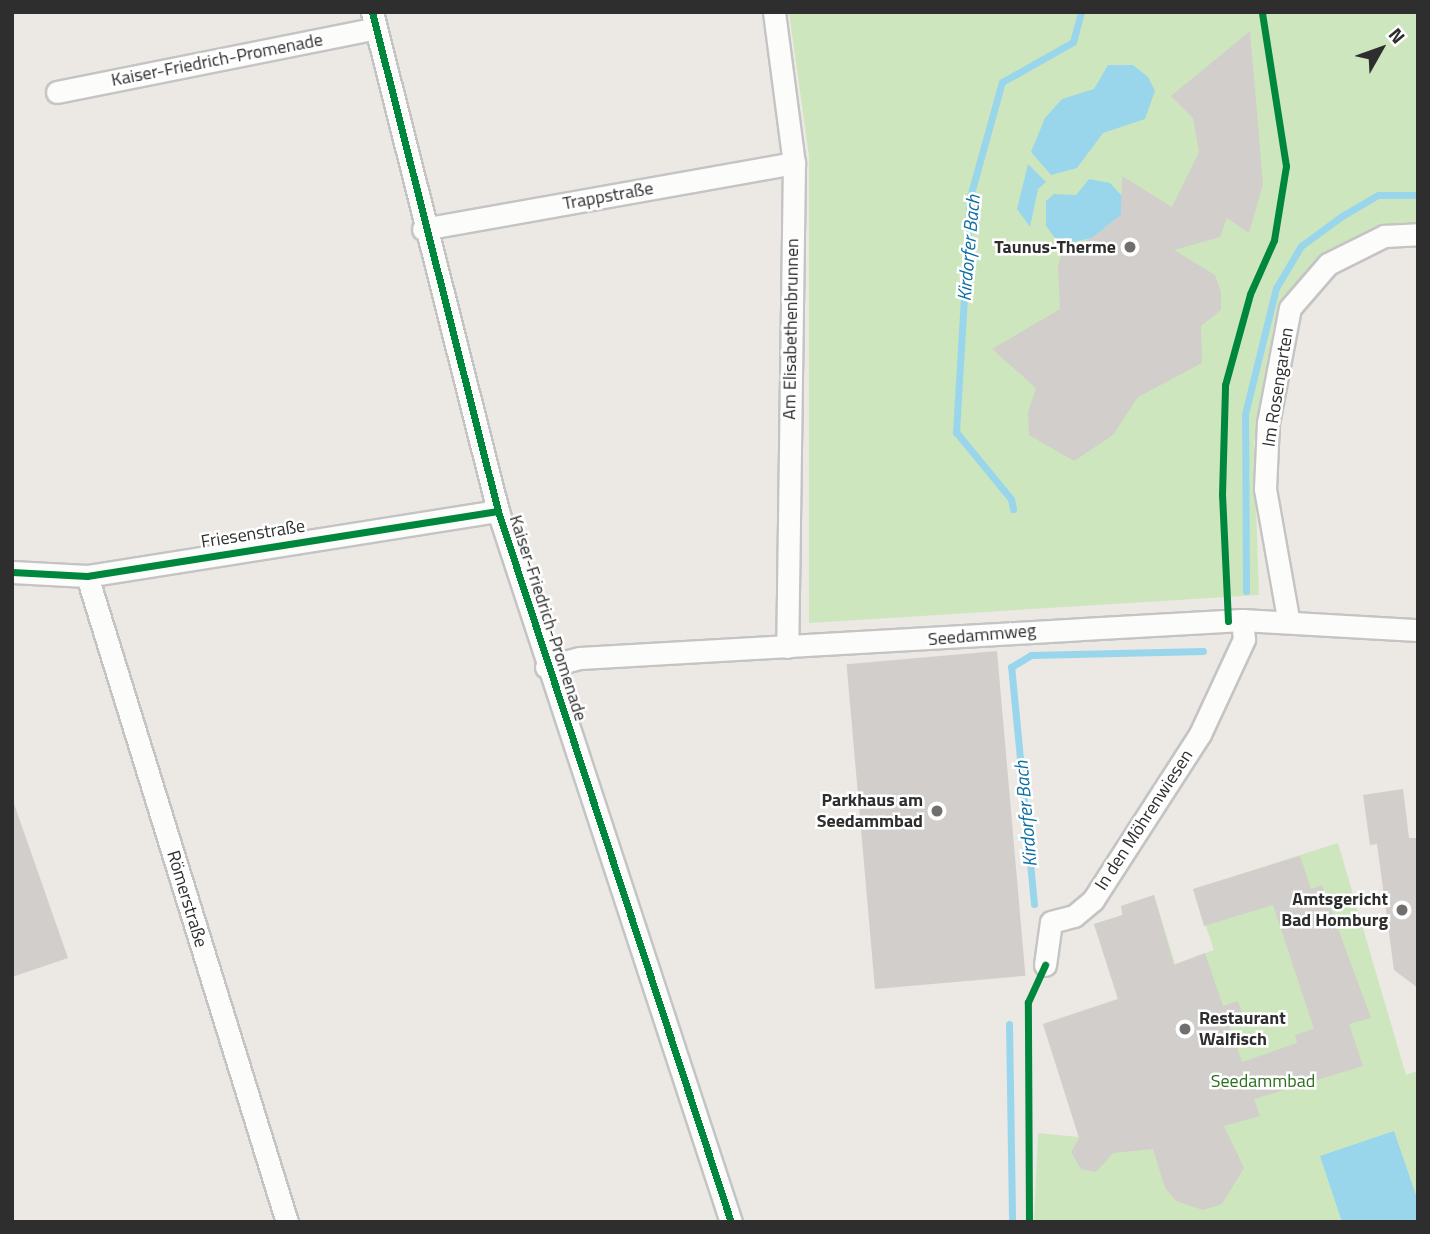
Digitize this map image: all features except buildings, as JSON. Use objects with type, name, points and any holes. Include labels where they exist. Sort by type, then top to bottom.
[{"type":"street","name":"Am Elisabethenbrunnen","points":[[774,12],[793,163],[787,647]]},
{"type":"street","name":"Kaiser-Friedrich-Promenade","points":[[57,92],[374,20],[423,229],[498,511],[546,667],[732,1222]]},
{"type":"street","name":"Trappstraße","points":[[423,229],[793,163]]},
{"type":"street","name":"Im Rosengarten","points":[[1288,618],[1265,489],[1268,423],[1290,308],[1328,264],[1384,236],[1418,234]]},
{"type":"street","name":"Friesenstraße","points":[[12,572],[87,576],[498,511]]},
{"type":"street","name":"Römerstraße","points":[[87,576],[287,1222]]},
{"type":"street","name":"Seedammweg","points":[[546,667],[580,659],[1242,620],[1288,618],[1418,629]]},
{"type":"street","name":"In den Möhrenwiesen","points":[[1045,965],[1051,922],[1074,916],[1093,900],[1200,734],[1244,639],[1242,620]]},
{"type":"green space","points":[[789,12],[1418,12],[1418,225],[1382,226],[1318,257],[1274,325],[1254,443],[1259,595],[809,623],[809,156]]},
{"type":"green space","name":"Seedammbad","points":[[1338,843],[1406,1075],[1418,1071],[1418,1222],[1034,1222],[1038,1133],[1079,1137],[1043,1024],[1118,999],[1094,924],[1122,915],[1121,906],[1154,895],[1175,964],[1214,950],[1193,889]]},
{"type":"water","points":[[1108,65],[1133,65],[1148,77],[1155,91],[1145,119],[1103,133],[1077,168],[1051,175],[1031,152],[1045,118],[1062,99],[1094,89]]},
{"type":"water","points":[[1028,164],[1046,182],[1038,189],[1030,227],[1017,209]]},
{"type":"water","points":[[1089,179],[1110,183],[1122,196],[1121,215],[1092,238],[1060,245],[1046,226],[1046,201],[1054,194],[1076,195]]},
{"type":"water","points":[[1394,1131],[1418,1201],[1418,1222],[1342,1222],[1320,1156]]},
{"type":"waterway","name":"Kirdorfer Bach","points":[[1013,509],[1011,499],[956,432],[970,197],[1002,82],[1073,42],[1081,12]]},
{"type":"waterway","name":"Kirdorfer Bach","points":[[1246,591],[1245,414],[1276,288],[1301,246],[1342,216],[1378,195],[1418,195]]},
{"type":"waterway","name":"Kirdorfer Bach","points":[[1034,904],[1011,667],[1031,655],[1203,651]]},
{"type":"waterway","name":"Kirdorfer Bach","points":[[1009,1024],[1012,1222]]},
{"type":"cycle path","points":[[372,12],[498,511],[731,1222]]},
{"type":"cycle path","points":[[1228,621],[1222,495],[1225,385],[1250,294],[1274,240],[1286,166],[1262,12]]},
{"type":"cycle path","points":[[12,572],[87,576],[498,511]]},
{"type":"cycle path","points":[[1029,1222],[1028,1002],[1045,965]]},
{"type":"place","name":"Taunus-Therme","points":[[1130,247]]},
{"type":"place","name":"Parkhaus am Seedammbad","points":[[937,811]]},
{"type":"place","name":"Amtsgericht Bad Homburg","points":[[1402,910]]},
{"type":"place","name":"Restaurant Walfisch","points":[[1185,1029]]}]
